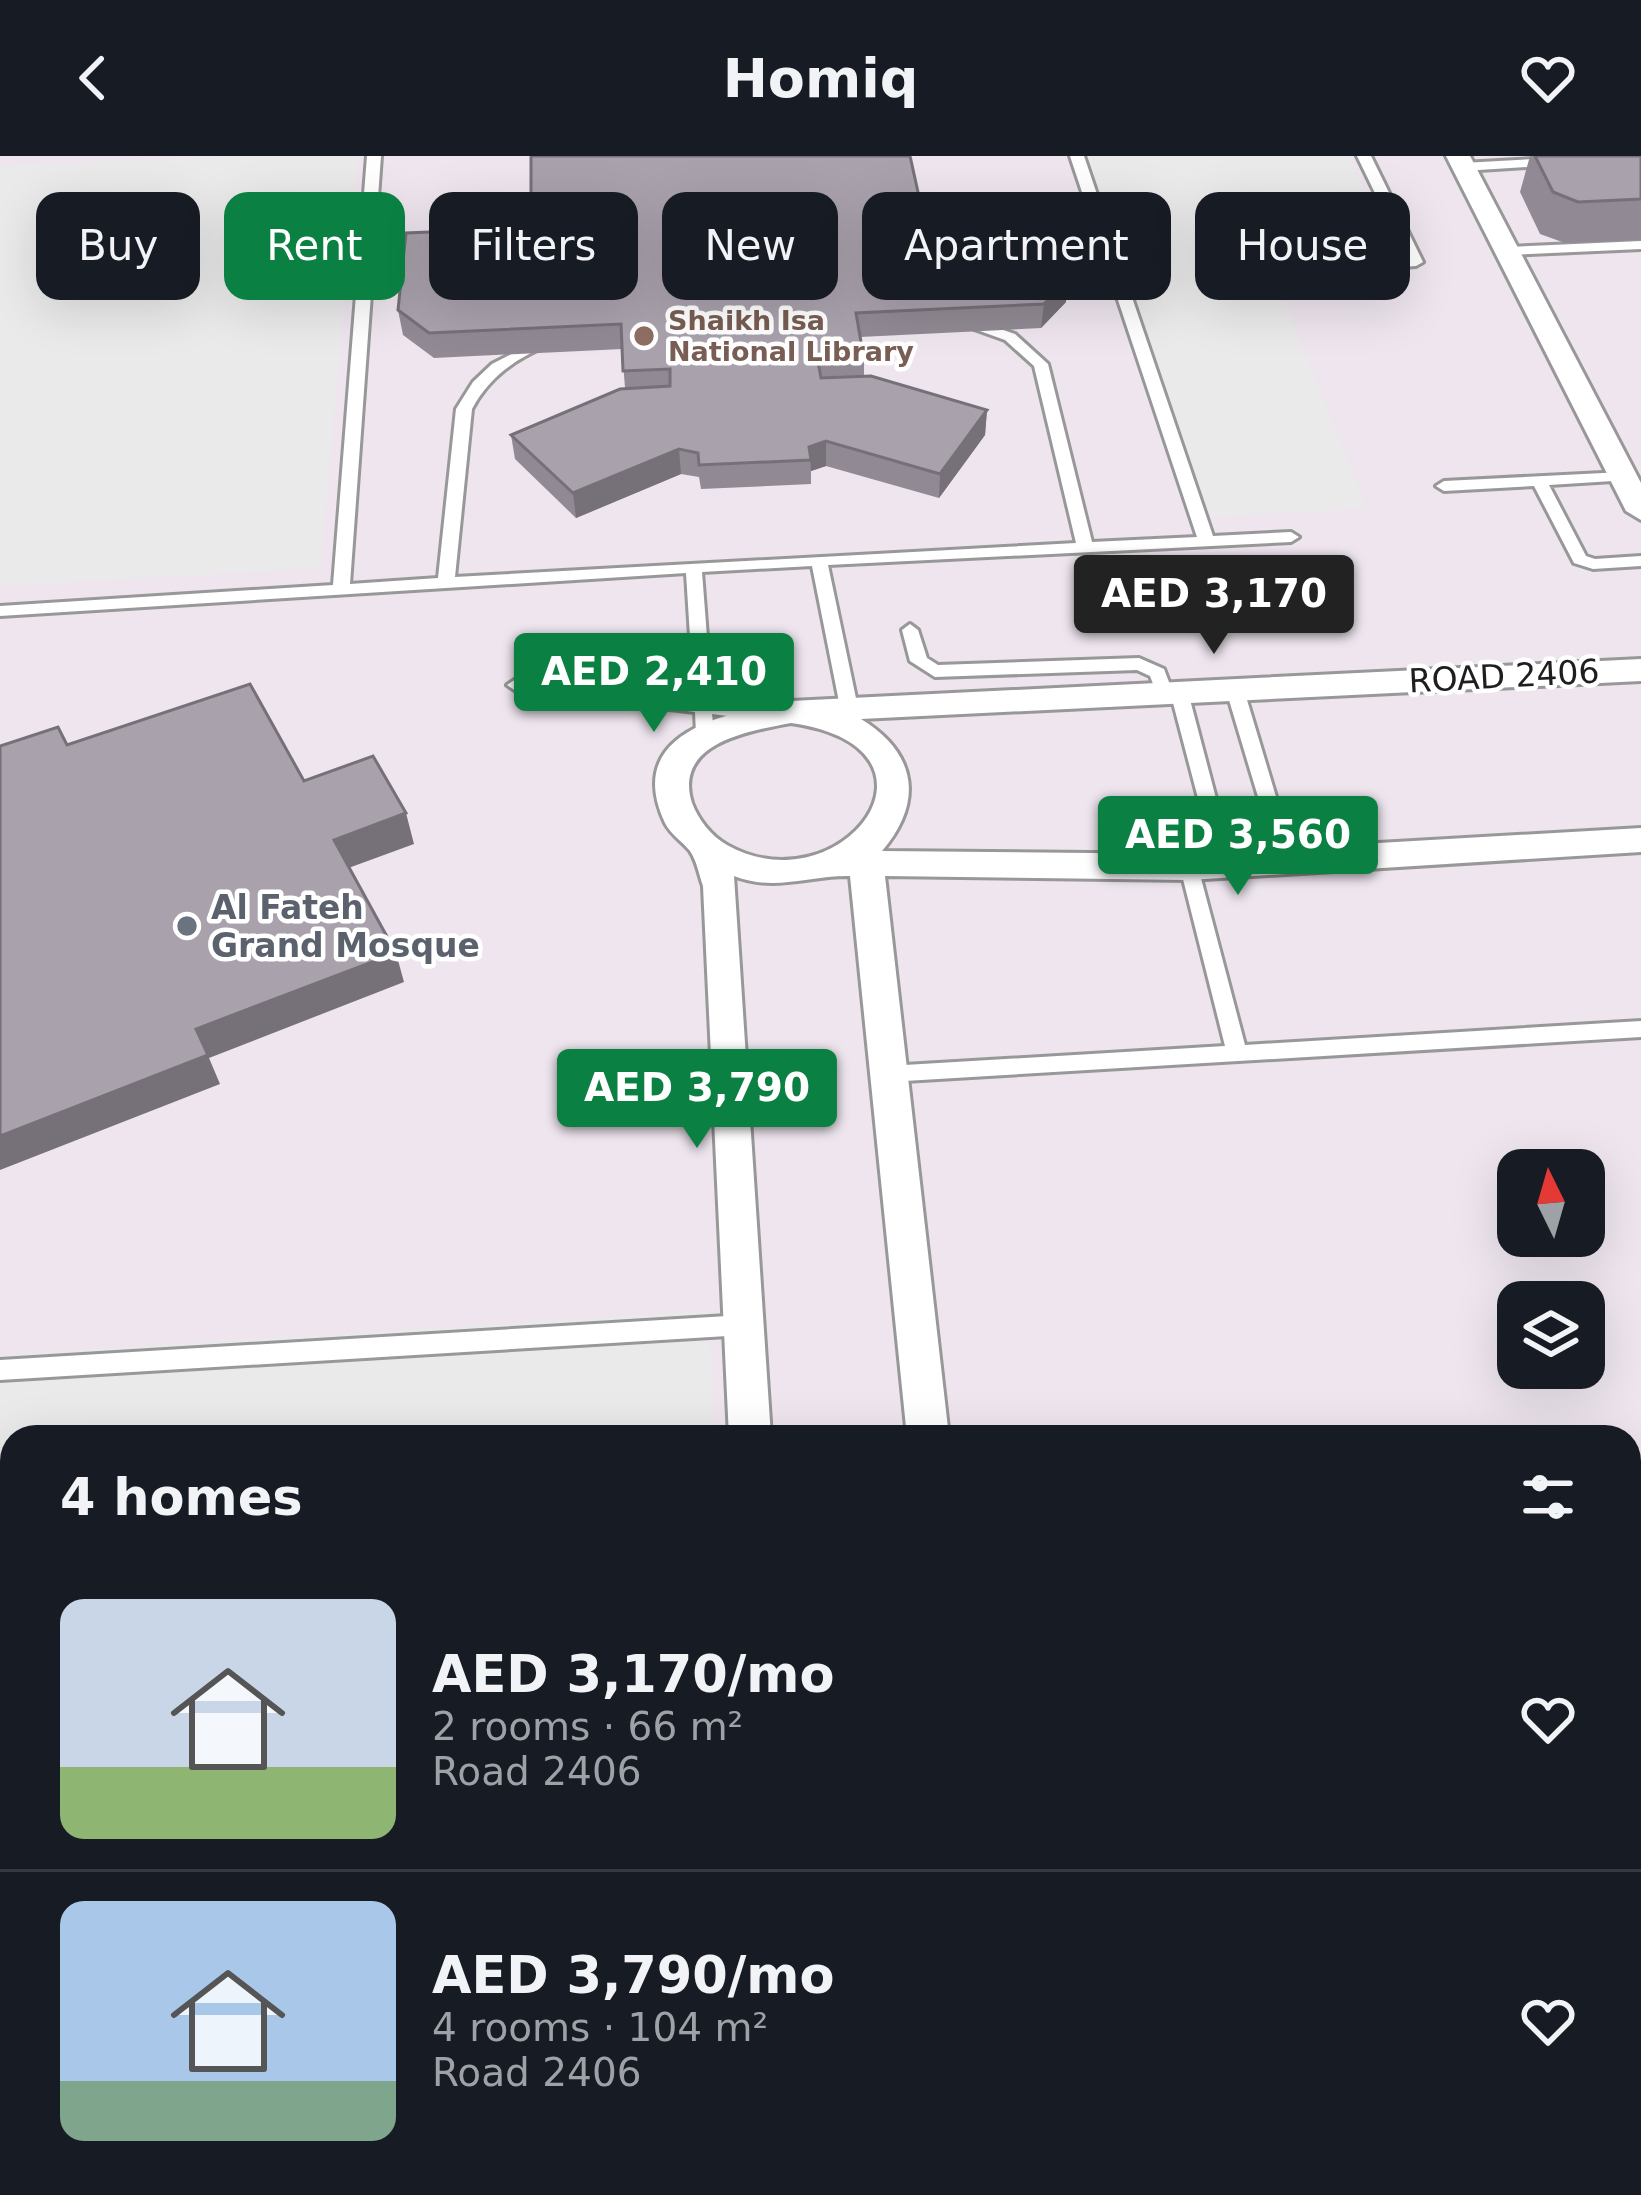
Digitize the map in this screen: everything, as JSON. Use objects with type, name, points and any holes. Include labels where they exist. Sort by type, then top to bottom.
[{"type":"street","points":[[1461,161],[1627,470],[1641,511]]},
{"type":"street","name":"ROAD 2406","points":[[851,719],[1049,683],[1172,693],[1641,670]]},
{"type":"street","points":[[853,857],[883,827],[896,784],[889,763],[851,719],[775,713],[704,721],[670,780],[671,807],[684,832],[709,852],[736,865],[767,870],[853,857],[1189,867],[1641,840]]},
{"type":"street","points":[[709,852],[719,886],[749,1425]]},
{"type":"street","points":[[853,857],[888,1074],[927,1425]]},
{"type":"lane","points":[[341,590],[374,156]]},
{"type":"lane","points":[[1078,156],[1207,542]]},
{"type":"lane","points":[[1364,156],[1382,192]]},
{"type":"lane","points":[[1461,161],[1574,161]]},
{"type":"lane","points":[[1507,251],[1641,245]]},
{"type":"lane","points":[[988,328],[1006,313]]},
{"type":"lane","points":[[952,319],[988,328],[1028,350],[1041,364],[1085,548]]},
{"type":"lane","points":[[446,583],[464,409],[482,380],[513,356],[565,335]]},
{"type":"lane","points":[[494,344],[513,356]]},
{"type":"lane","points":[[1444,486],[1627,470]]},
{"type":"lane","points":[[1539,481],[1580,560],[1593,564],[1641,561]]},
{"type":"lane","points":[[0,611],[694,567],[1292,537]]},
{"type":"lane","points":[[818,561],[851,719]]},
{"type":"lane","points":[[516,685],[704,721],[694,567]]},
{"type":"lane","points":[[910,630],[919,661],[935,671],[1049,683]]},
{"type":"lane","points":[[1235,690],[1286,860]]},
{"type":"lane","points":[[1172,693],[1224,863]]},
{"type":"lane","points":[[1189,867],[1237,1053]]},
{"type":"lane","points":[[888,1074],[1641,1029]]},
{"type":"lane","points":[[0,1370],[744,1325]]},
{"type":"shaded area","points":[[227,156],[358,156],[355,192],[224,192],[224,300],[345,300],[320,568],[0,586],[0,166]]},
{"type":"shaded area","points":[[1081,156],[1348,156],[1365,192],[1195,192],[1195,300],[1284,300],[1367,508],[1196,518],[1127,300],[1171,300],[1171,192],[1092,192]]},
{"type":"shaded area","points":[[708,1311],[714,1425],[0,1425],[0,1355]]},
{"type":"building","points":[[531,156],[910,156],[918,192],[862,192],[862,300],[1048,300],[1044,304],[856,313],[864,359],[818,362],[821,378],[871,376],[987,410],[940,474],[826,441],[809,447],[811,460],[699,465],[698,453],[679,449],[573,493],[511,435],[620,389],[670,386],[670,369],[623,371],[621,324],[429,333],[398,310],[399,300],[405,300],[406,233],[429,232],[429,300],[638,300],[638,192],[531,192]]},
{"type":"building","points":[[1535,156],[1641,156],[1641,199],[1578,202],[1553,192]]},
{"type":"building","name":"Al Fateh Grand Mosque","points":[[250,684],[304,781],[373,756],[406,813],[334,840],[396,953],[196,1029],[208,1055],[0,1136],[0,746],[58,727],[67,745]]},
{"type":"place","name":"Shaikh Isa National Library","points":[[644,336]]},
{"type":"place","name":"Al Fateh Grand Mosque","points":[[187,926]]}]
